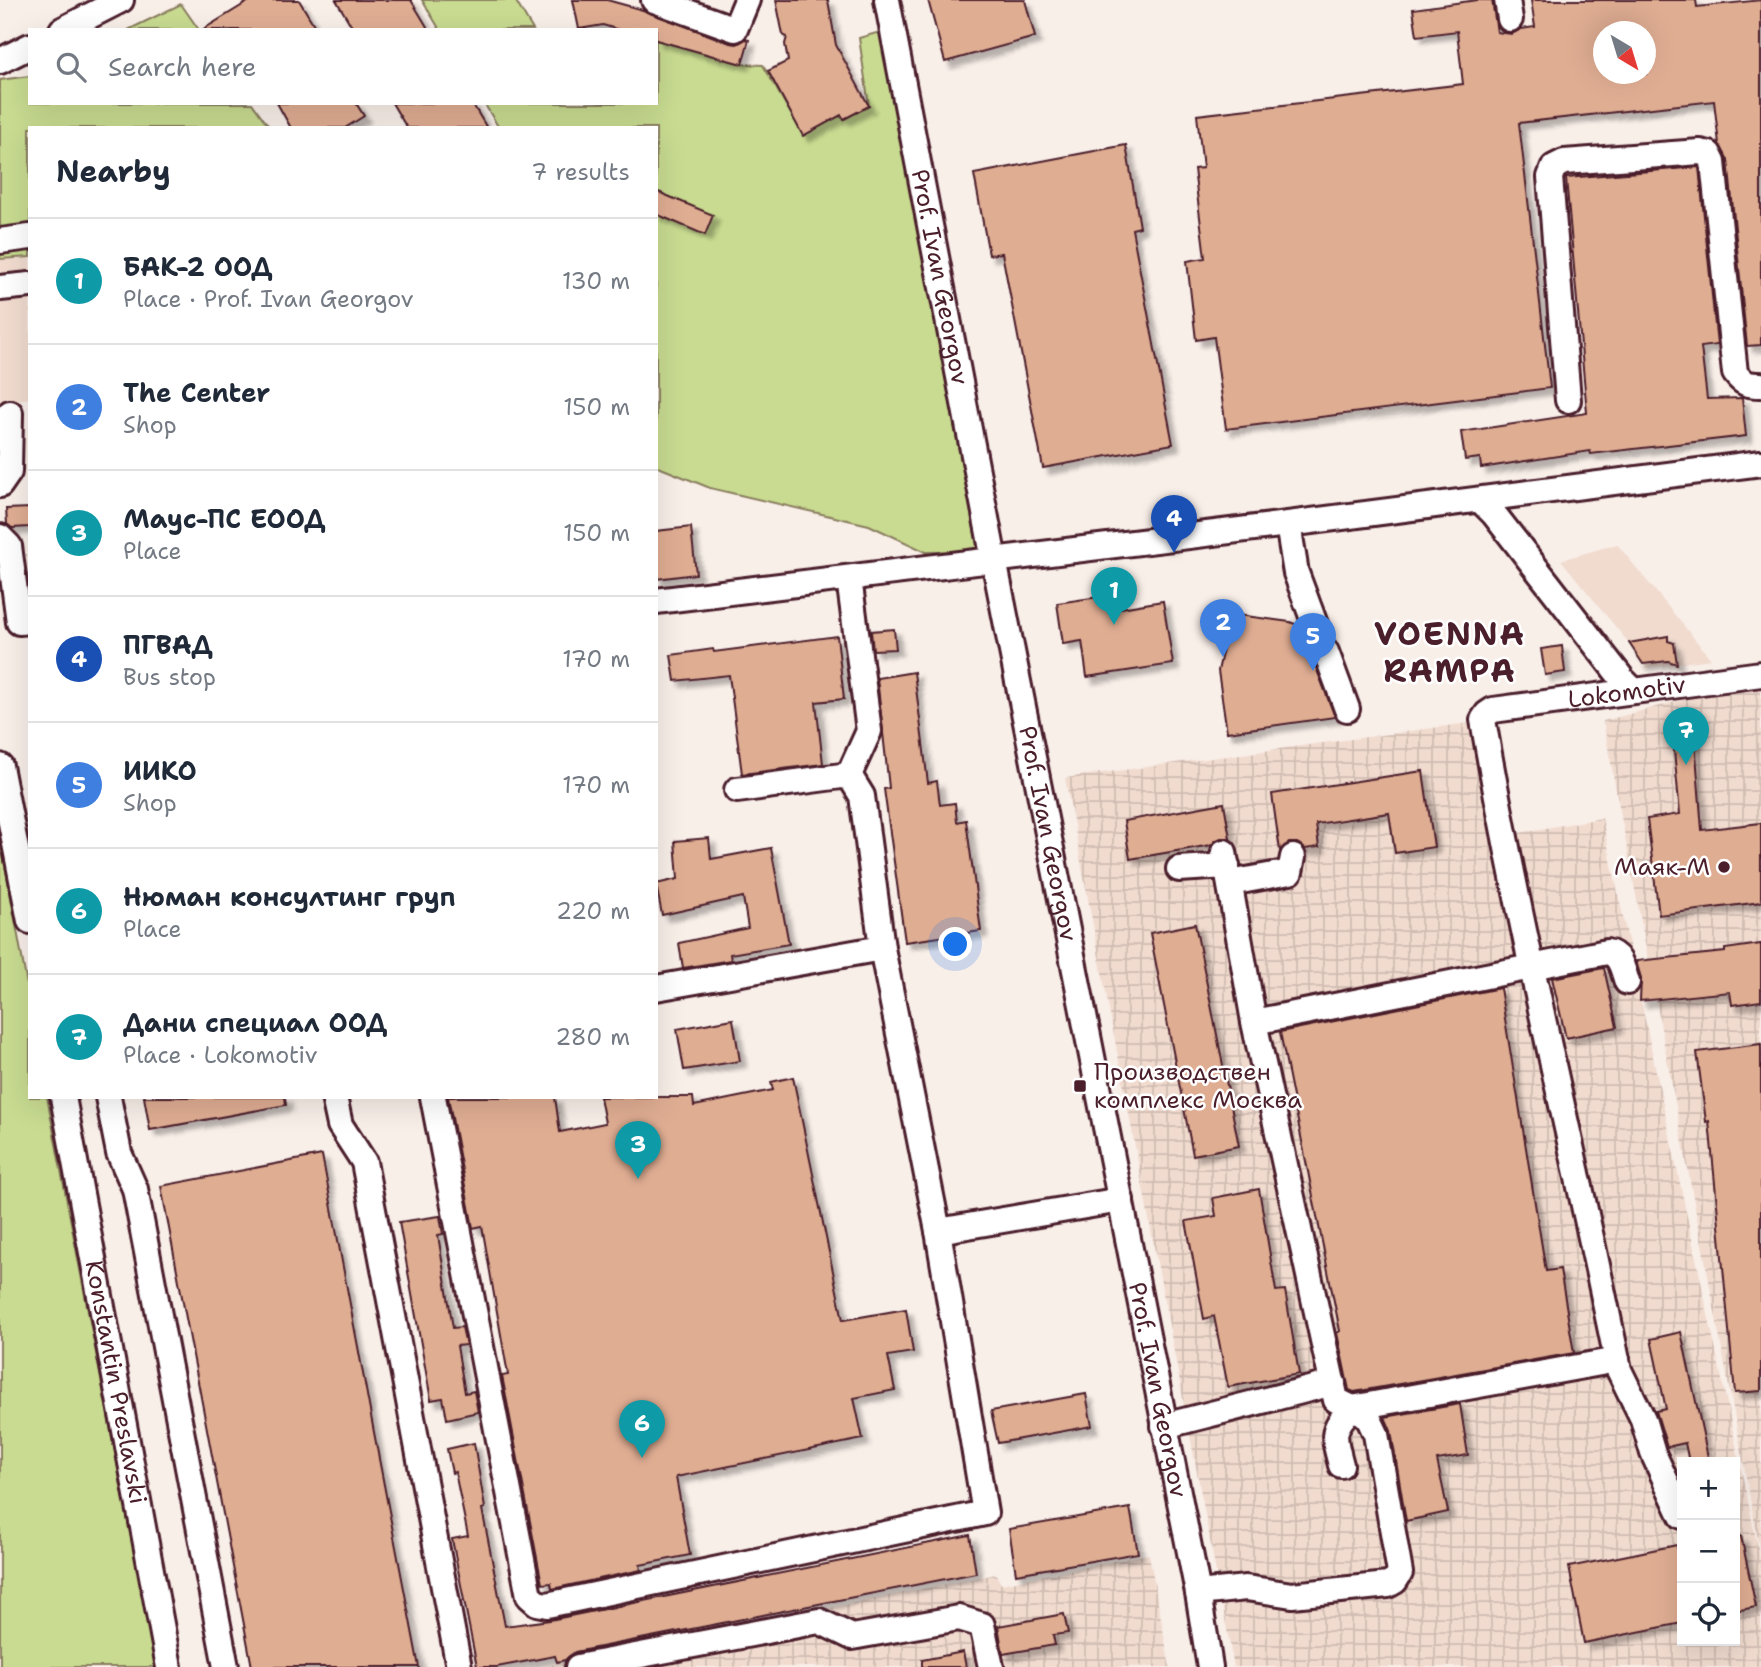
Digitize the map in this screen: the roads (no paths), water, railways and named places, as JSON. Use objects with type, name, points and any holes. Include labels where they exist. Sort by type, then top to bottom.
[{"type":"street","points":[[65,28],[121,0]]},
{"type":"street","points":[[654,0],[735,29],[747,0]]},
{"type":"street","name":"Prof. Ivan Georgov","points":[[887,0],[994,560],[1198,1593],[1210,1667]]},
{"type":"street","points":[[0,61],[28,47]]},
{"type":"street","points":[[1568,400],[1550,177],[1554,167],[1564,162],[1700,152],[1709,154],[1713,162],[1735,373],[1748,385],[1761,385]]},
{"type":"street","points":[[0,241],[28,237]]},
{"type":"street","points":[[0,288],[28,285]]},
{"type":"street","points":[[0,485],[9,472],[13,412]]},
{"type":"street","points":[[658,601],[1761,463]]},
{"type":"street","points":[[1480,500],[1494,514],[1634,691]]},
{"type":"street","points":[[1288,524],[1296,573],[1317,627]]},
{"type":"street","points":[[13,542],[19,622],[28,621]]},
{"type":"street","points":[[849,578],[869,732],[849,775]]},
{"type":"street","points":[[1326,652],[1347,709]]},
{"type":"street","name":"Lokomotiv","points":[[1530,967],[1483,720],[1487,714],[1493,710],[1761,674]]},
{"type":"street","points":[[0,766],[23,847],[28,900]]},
{"type":"street","points":[[737,790],[849,775]]},
{"type":"street","points":[[433,1099],[529,1595],[537,1603],[547,1605],[985,1513],[937,1231],[882,948],[862,796],[849,775]]},
{"type":"street","points":[[1179,869],[1227,867],[1290,872],[1293,856]]},
{"type":"street","points":[[1198,1593],[1246,1588],[1292,1595],[1388,1586],[1400,1573],[1376,1434],[1367,1415],[1336,1400],[1254,1022],[1227,867]]},
{"type":"street","points":[[658,988],[882,948]]},
{"type":"street","points":[[1254,1022],[1607,952],[1618,957],[1627,982]]},
{"type":"street","points":[[1530,967],[1617,1360],[1627,1388],[1643,1419],[1653,1453],[1677,1505]]},
{"type":"street","name":"Konstantin Preslavski","points":[[63,1099],[169,1667]]},
{"type":"street","points":[[108,1099],[119,1153],[135,1189],[226,1667]]},
{"type":"street","points":[[334,1099],[340,1125],[364,1162],[460,1667]]},
{"type":"street","points":[[937,1231],[1121,1200]]},
{"type":"street","points":[[1341,1465],[1334,1434],[1339,1421],[1352,1408],[1617,1360]]},
{"type":"street","points":[[1164,1426],[1333,1383]]},
{"type":"street","points":[[578,1667],[819,1621],[852,1637],[959,1618],[982,1625],[991,1667]]},
{"type":"place","name":"ПГВАД","points":[[1174,553]]},
{"type":"place","name":"БАК-2 ООД","points":[[1114,625]]},
{"type":"place","name":"The Center","points":[[1223,657]]},
{"type":"place","name":"ИИКО","points":[[1313,671]]},
{"type":"place","name":"Дани специал ООД","points":[[1686,765]]},
{"type":"place","name":"Маяк-М","points":[[1724,867]]},
{"type":"place","name":"Производствен комплекс Москва","points":[[1080,1086]]},
{"type":"place","name":"Маус-ПС ЕООД","points":[[638,1179]]},
{"type":"place","name":"Нюман консултинг груп","points":[[642,1458]]},
{"type":"district","name":"VOENNA RAMPA","points":[[1450,652]]}]
